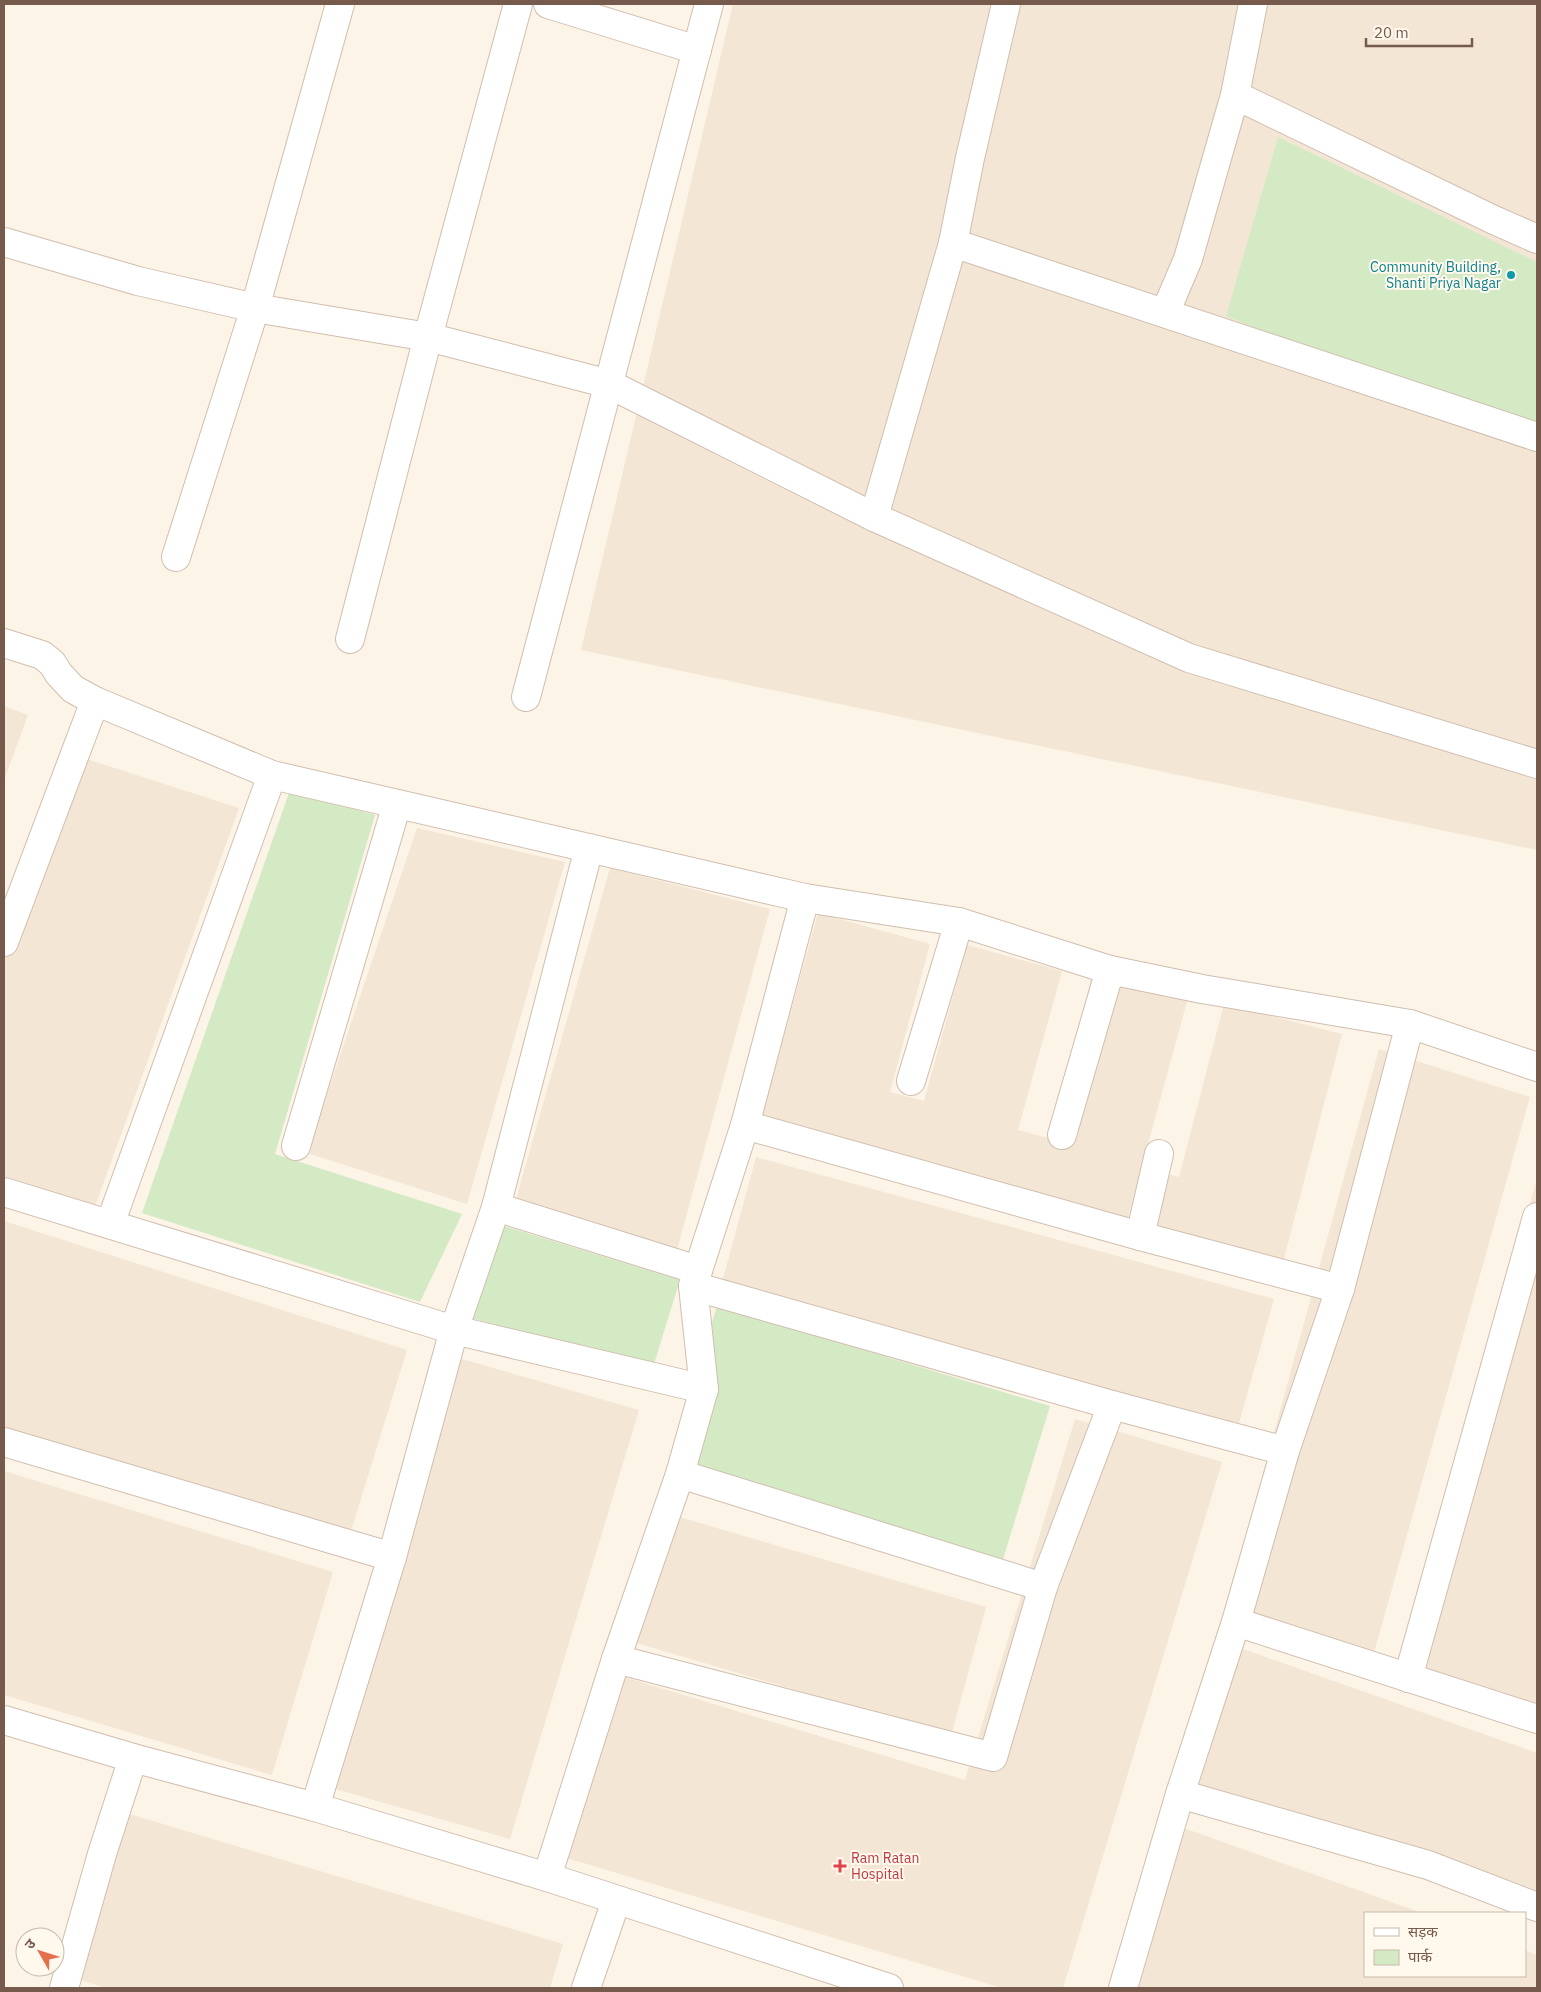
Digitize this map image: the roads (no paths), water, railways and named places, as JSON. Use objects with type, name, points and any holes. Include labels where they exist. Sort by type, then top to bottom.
[{"type":"street","points":[[176,557],[255,308],[340,4]]},
{"type":"street","points":[[350,639],[428,337],[518,4]]},
{"type":"street","points":[[548,4],[697,50]]},
{"type":"street","points":[[526,697],[709,4]]},
{"type":"street","points":[[874,517],[954,243],[970,158],[1006,4]]},
{"type":"street","points":[[1165,313],[1188,259],[1235,95],[1253,4]]},
{"type":"street","points":[[1235,95],[1494,220],[1537,238]]},
{"type":"street","points":[[4,242],[138,281],[255,308],[428,337],[609,384],[874,517],[1189,658],[1537,764]]},
{"type":"street","points":[[954,243],[1165,313],[1534,429]]},
{"type":"street","points":[[4,643],[42,655],[52,663],[73,689],[95,701],[272,775],[805,898],[959,922],[1110,970],[1202,989],[1410,1024],[1537,1067]]},
{"type":"street","points":[[4,942],[95,701]]},
{"type":"street","points":[[110,1224],[272,775]]},
{"type":"street","points":[[296,1146],[397,804]]},
{"type":"street","points":[[315,1807],[392,1558],[454,1330],[496,1207],[589,848]]},
{"type":"street","points":[[547,1877],[616,1659],[680,1474],[704,1389],[696,1278],[745,1125],[805,898]]},
{"type":"street","points":[[911,1081],[959,922]]},
{"type":"street","points":[[1062,1134],[1110,970]]},
{"type":"street","points":[[1123,1988],[1180,1794],[1236,1622],[1285,1451],[1340,1289],[1410,1024]]},
{"type":"street","points":[[745,1125],[1140,1236],[1340,1289]]},
{"type":"street","points":[[1140,1236],[1159,1154]]},
{"type":"street","points":[[4,1192],[454,1330],[704,1389]]},
{"type":"street","points":[[496,1207],[696,1278],[1112,1405],[1285,1451]]},
{"type":"street","points":[[1408,1678],[1537,1217]]},
{"type":"street","points":[[616,1659],[994,1757],[1043,1587],[1112,1405]]},
{"type":"street","points":[[4,1442],[392,1558]]},
{"type":"street","points":[[680,1474],[1043,1587]]},
{"type":"street","points":[[1236,1622],[1537,1719]]},
{"type":"street","points":[[4,1720],[133,1758],[315,1807],[547,1877],[616,1901],[889,1988]]},
{"type":"street","points":[[64,1988],[102,1854],[133,1758]]},
{"type":"street","points":[[1180,1794],[1428,1865],[1537,1907]]},
{"type":"street","points":[[586,1988],[616,1901]]},
{"type":"place","name":"Community Building, Shanti Priya Nagar","points":[[1511,275]]},
{"type":"place","name":"Ram Ratan Hospital","points":[[840,1866]]}]
